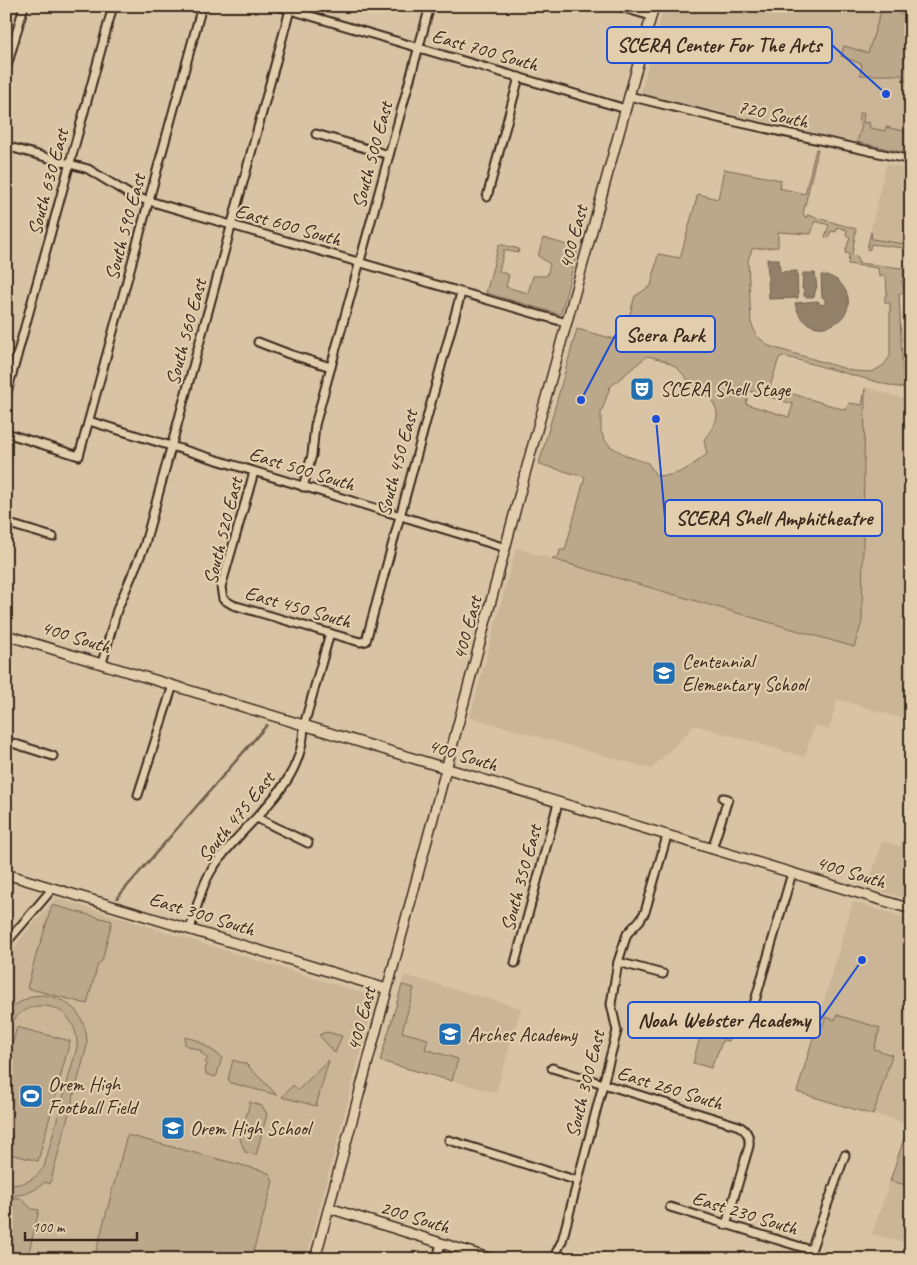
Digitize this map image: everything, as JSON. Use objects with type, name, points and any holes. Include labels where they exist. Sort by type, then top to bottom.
[{"type":"street","points":[[6,70],[24,6]]},
{"type":"street","name":"South 630 East","points":[[6,396],[113,6]]},
{"type":"street","name":"South 590 East","points":[[6,433],[79,456],[202,6]]},
{"type":"street","name":"East 700 South","points":[[277,6],[290,8],[626,109]]},
{"type":"street","name":"South 500 East","points":[[303,487],[312,455],[315,425],[430,6]]},
{"type":"street","points":[[617,6],[652,16]]},
{"type":"street","name":"400 East","points":[[316,1259],[446,768],[654,6]]},
{"type":"street","name":"South 560 East","points":[[102,663],[117,610],[144,547],[290,8]]},
{"type":"street","points":[[487,197],[520,77]]},
{"type":"street","name":"720 South","points":[[630,96],[718,118],[911,160]]},
{"type":"street","points":[[316,134],[389,155]]},
{"type":"street","name":"East 600 South","points":[[6,146],[88,169],[132,196],[567,324]]},
{"type":"street","name":"South 450 East","points":[[366,641],[461,293]]},
{"type":"street","points":[[258,342],[331,367]]},
{"type":"street","name":"East 500 South","points":[[89,421],[506,548]]},
{"type":"street","name":"South 520 East","points":[[223,598],[221,587],[254,472]]},
{"type":"street","points":[[6,523],[53,537]]},
{"type":"street","name":"East 450 South","points":[[223,598],[233,605],[360,642],[366,641]]},
{"type":"street","name":"South 475 East","points":[[190,929],[201,893],[213,868],[257,818],[292,774],[330,633]]},
{"type":"street","name":"400 South","points":[[6,635],[911,909]]},
{"type":"street","points":[[138,795],[173,685]]},
{"type":"street","points":[[6,741],[53,756]]},
{"type":"street","points":[[712,849],[728,799],[723,798]]},
{"type":"street","name":"South 350 East","points":[[515,963],[558,803]]},
{"type":"street","points":[[257,818],[308,844]]},
{"type":"street","name":"South 300 East","points":[[553,1259],[562,1241],[617,1031],[612,1004],[618,962],[627,934],[645,912],[667,836]]},
{"type":"street","points":[[746,1032],[792,873]]},
{"type":"street","name":"East 300 South","points":[[6,874],[387,989]]},
{"type":"street","points":[[6,943],[53,888]]},
{"type":"street","points":[[618,962],[663,974]]},
{"type":"street","name":"East 260 South","points":[[552,1068],[739,1126],[747,1133],[749,1146],[726,1225]]},
{"type":"street","points":[[449,1140],[578,1181]]},
{"type":"street","points":[[808,1259],[845,1155]]},
{"type":"street","name":"East 230 South","points":[[670,1207],[811,1250]]},
{"type":"street","name":"200 South","points":[[329,1208],[492,1259]]},
{"type":"street","points":[[437,1259],[441,1243]]},
{"type":"shaded area","points":[[664,6],[911,6],[911,154],[642,94]]},
{"type":"shaded area","points":[[882,8],[911,17],[911,81],[903,81],[903,75],[860,75],[862,64],[841,56],[844,46],[868,53]]},
{"type":"shaded area","points":[[859,113],[864,113],[863,123],[869,122],[870,128],[885,131],[886,127],[907,132],[906,137],[911,138],[911,154],[857,142],[862,125],[859,122]]},
{"type":"shaded area","points":[[816,149],[818,149],[803,214],[806,218],[807,215],[856,229],[852,255],[858,257],[858,263],[911,269],[911,275],[902,281],[905,292],[899,294],[903,380],[908,380],[909,387],[892,386],[783,356],[779,358],[770,387],[846,410],[849,403],[862,405],[865,389],[862,622],[854,647],[552,559],[554,557],[558,558],[560,550],[565,550],[585,477],[539,464],[577,329],[622,341],[635,296],[651,286],[658,254],[680,258],[698,194],[718,199],[724,169],[781,180],[779,188],[805,194]],"holes":[[[815,221],[829,225],[825,237],[828,238],[831,231],[836,232],[837,227],[847,230],[846,235],[850,237],[845,253],[849,254],[848,264],[878,268],[879,276],[886,276],[887,295],[885,296],[885,303],[890,303],[890,356],[884,365],[872,372],[853,371],[769,346],[757,336],[751,323],[748,260],[752,249],[778,247],[778,232],[811,234]],[[647,356],[664,360],[673,365],[710,399],[717,411],[714,426],[704,440],[707,454],[684,470],[663,476],[656,475],[648,463],[627,456],[610,446],[604,439],[601,431],[601,413],[610,387]],[[749,391],[793,404],[789,417],[746,404]]]},
{"type":"shaded area","points":[[886,164],[911,170],[911,245],[872,239],[870,233]]},
{"type":"shaded area","points":[[871,232],[872,239],[911,245],[911,249],[871,244],[868,250]]},
{"type":"shaded area","points":[[543,238],[578,248],[561,313],[486,293],[499,244],[519,249],[518,253],[504,250],[499,271],[509,275],[506,287],[528,293],[533,276],[547,276],[550,264],[538,256]]},
{"type":"shaded area","points":[[767,259],[779,259],[780,272],[797,271],[798,298],[769,299]]},
{"type":"shaded area","points":[[803,273],[815,273],[817,288],[814,297],[804,296],[804,289],[802,289]]},
{"type":"shaded area","points":[[821,275],[834,278],[840,283],[848,300],[847,311],[840,319],[831,325],[820,327],[810,325],[801,317],[795,303],[818,301],[821,305],[825,304],[825,299],[822,297]]},
{"type":"shaded area","name":"Centennial Elementary School","points":[[865,387],[911,401],[911,721],[837,699],[829,730],[814,725],[805,757],[695,725],[651,769],[470,717],[516,548],[746,616],[862,622]]},
{"type":"shaded area","points":[[911,816],[911,900],[868,887],[882,841],[900,846]]},
{"type":"shaded area","name":"Orem High School","points":[[56,898],[375,997],[306,1259],[6,1259],[6,956]]},
{"type":"shaded area","points":[[853,902],[911,919],[911,1244],[872,1234],[908,1126],[893,1118],[873,1115],[797,1092]]},
{"type":"shaded area","points":[[52,905],[112,921],[102,961],[98,964],[87,1004],[27,988]]},
{"type":"shaded area","name":"Arches Academy","points":[[404,975],[521,1008],[496,1093],[380,1061]]},
{"type":"shaded area","points":[[402,985],[414,988],[402,1032],[428,1039],[425,1049],[458,1059],[452,1081],[380,1061]]},
{"type":"shaded area","points":[[43,995],[62,1000],[76,1011],[81,1018],[87,1036],[87,1046],[50,1184],[45,1182],[32,1191],[6,1195],[6,1185],[28,1181],[36,1176],[44,1167],[77,1047],[75,1031],[69,1019],[59,1010],[47,1006],[35,1007],[23,1012],[13,1021],[6,1036],[6,1004],[13,1006],[32,996]]},
{"type":"shaded area","points":[[837,1015],[880,1028],[874,1049],[892,1055],[873,1115],[797,1092],[815,1031],[820,1032],[826,1017],[835,1020]]},
{"type":"shaded area","points":[[704,1022],[732,1029],[728,1041],[723,1040],[711,1068],[693,1063]]},
{"type":"shaded area","name":"Orem High Football Field","points":[[17,1027],[70,1041],[38,1161],[6,1153],[6,1066]]},
{"type":"shaded area","points":[[327,1032],[342,1036],[335,1053],[319,1035]]},
{"type":"shaded area","points":[[185,1037],[197,1040],[222,1057],[215,1077],[206,1074],[205,1067],[208,1066],[205,1061],[208,1059],[201,1053],[202,1051],[185,1045]]},
{"type":"shaded area","points":[[233,1060],[246,1064],[277,1095],[231,1083],[228,1079]]},
{"type":"shaded area","points":[[329,1060],[316,1106],[282,1097],[293,1085],[298,1090]]},
{"type":"shaded area","points":[[250,1102],[262,1106],[267,1114],[256,1155],[245,1152],[240,1139]]},
{"type":"shaded area","points":[[908,1126],[911,1127],[908,1145],[911,1146],[911,1186],[890,1181]]},
{"type":"shaded area","points":[[127,1135],[270,1174],[273,1182],[251,1259],[94,1259]]},
{"type":"shaded area","points":[[6,1197],[20,1198],[32,1209],[39,1210],[29,1252],[24,1254],[23,1259],[6,1259]]},
{"type":"waterway","points":[[117,898],[267,725]]},
{"type":"place","name":"SCERA Center For The Arts","points":[[886,94]]},
{"type":"place","name":"SCERA Shell Stage","points":[[642,389]]},
{"type":"place","name":"Scera Park","points":[[581,400]]},
{"type":"place","name":"SCERA Shell Amphitheatre","points":[[656,419]]},
{"type":"place","name":"Centennial Elementary School","points":[[664,673]]},
{"type":"place","name":"Noah Webster Academy","points":[[862,960]]},
{"type":"place","name":"Arches Academy","points":[[450,1034]]},
{"type":"place","name":"Orem High Football Field","points":[[31,1096]]},
{"type":"place","name":"Orem High School","points":[[173,1128]]}]
